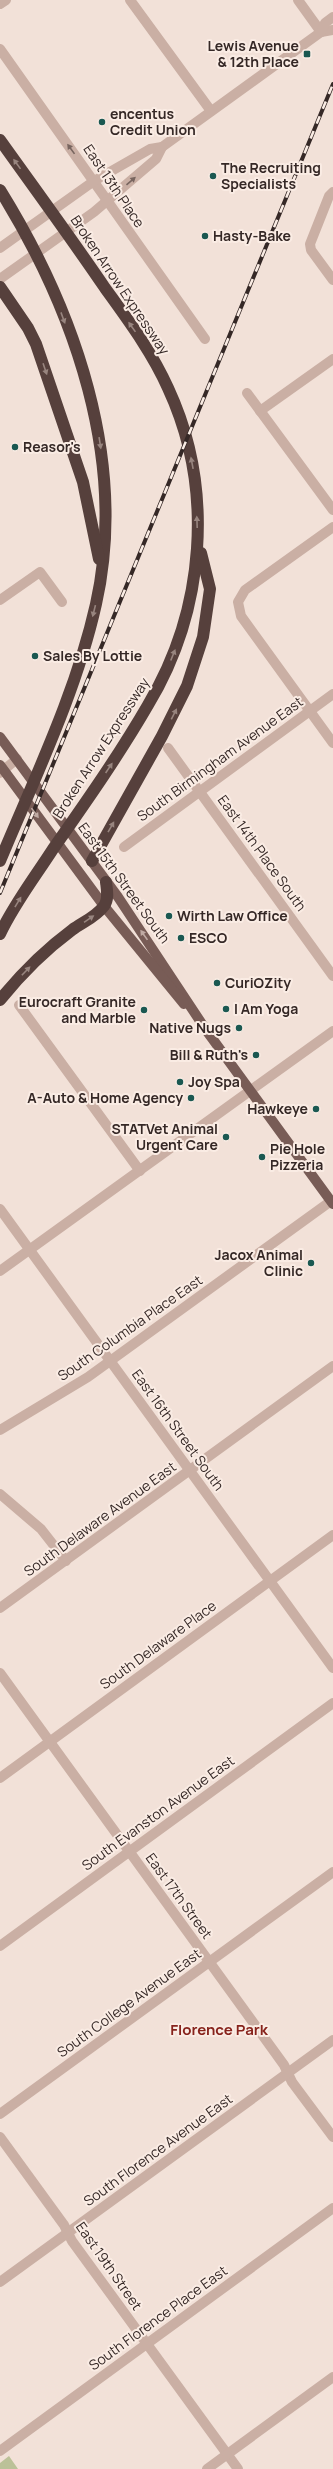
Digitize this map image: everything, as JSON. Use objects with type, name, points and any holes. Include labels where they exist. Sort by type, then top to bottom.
[{"type":"highway","name":"Broken Arrow Expressway","points":[[0,140],[154,359],[169,388],[184,432],[194,472],[197,501],[198,542],[191,598],[174,655],[149,704],[38,872],[0,934]]},
{"type":"highway","points":[[0,190],[10,206],[48,282],[74,346],[98,430],[106,483],[106,512],[102,573],[88,634],[48,745],[0,861]]},
{"type":"highway","points":[[0,286],[28,328],[36,344],[89,504],[102,573]]},
{"type":"highway","points":[[92,861],[162,736],[187,686],[203,637],[210,589],[198,542]]},
{"type":"highway","points":[[0,1000],[41,955],[73,929],[93,917],[104,906],[107,896],[106,882]]},
{"type":"main road","name":"East 15th Street South","points":[[0,737],[92,861],[166,967],[206,1030],[332,1203]]},
{"type":"main road","name":"East 15th Street South","points":[[1,770],[158,975],[206,1030]]},
{"type":"street","points":[[0,4],[6,0]]},
{"type":"street","points":[[130,0],[211,112]]},
{"type":"street","points":[[298,0],[321,32]]},
{"type":"street","points":[[321,32],[325,23],[333,17]]},
{"type":"street","points":[[0,248],[94,181],[150,149],[162,147],[321,32],[333,30]]},
{"type":"street","name":"East 13th Place","points":[[0,50],[94,181],[106,202],[205,339]]},
{"type":"street","points":[[0,280],[106,202],[156,159],[162,147]]},
{"type":"street","points":[[333,192],[329,196],[310,244],[311,250],[333,280]]},
{"type":"street","points":[[260,411],[333,359]]},
{"type":"street","points":[[247,393],[333,510]]},
{"type":"street","points":[[333,527],[245,590],[238,602],[241,616],[333,743]]},
{"type":"street","points":[[0,600],[40,572],[62,602]]},
{"type":"street","name":"South Birmingham Avenue East","points":[[124,847],[333,694]]},
{"type":"street","name":"East 14th Place South","points":[[168,748],[333,976]]},
{"type":"street","points":[[1,770],[17,759]]},
{"type":"street","points":[[19,1005],[140,1171]]},
{"type":"street","points":[[0,1271],[30,1251],[333,1031]]},
{"type":"street","name":"South Columbia Place East","points":[[0,1430],[66,1391],[111,1361],[332,1203]]},
{"type":"street","name":"East 16th Street South","points":[[0,1209],[191,1470],[333,1668]]},
{"type":"street","name":"South Delaware Avenue East","points":[[0,1608],[333,1366]]},
{"type":"street","points":[[0,1494],[41,1529],[66,1561]]},
{"type":"street","name":"South Delaware Place","points":[[0,1778],[333,1535]]},
{"type":"street","name":"East 17th Street","points":[[0,1673],[209,1962],[333,2137]]},
{"type":"street","name":"South Evanston Avenue East","points":[[0,1946],[333,1703]]},
{"type":"street","name":"South College Avenue East","points":[[0,2114],[333,1872]]},
{"type":"street","name":"South Florence Avenue East","points":[[0,2282],[333,2040]]},
{"type":"street","name":"East 19th Street","points":[[0,2137],[238,2469]]},
{"type":"street","name":"South Florence Place East","points":[[0,2451],[333,2208]]},
{"type":"street","points":[[207,2469],[333,2377]]},
{"type":"green space","points":[[9,2456],[18,2469],[0,2469],[0,2463]]},
{"type":"railway","points":[[0,893],[333,84]]},
{"type":"place","name":"Lewis Avenue & 12th Place","points":[[307,54]]},
{"type":"place","name":"encentus Credit Union","points":[[102,122]]},
{"type":"place","name":"The Recruiting Specialists","points":[[213,176]]},
{"type":"place","name":"Hasty-Bake","points":[[205,236]]},
{"type":"place","name":"Reasor's","points":[[15,447]]},
{"type":"place","name":"Sales By Lottie","points":[[35,656]]},
{"type":"place","name":"Wirth Law Office","points":[[169,916]]},
{"type":"place","name":"ESCO","points":[[181,938]]},
{"type":"place","name":"CuriOZity","points":[[217,983]]},
{"type":"place","name":"I Am Yoga","points":[[226,1009]]},
{"type":"place","name":"Eurocraft Granite and Marble","points":[[144,1010]]},
{"type":"place","name":"Native Nugs","points":[[239,1028]]},
{"type":"place","name":"Bill & Ruth's","points":[[256,1055]]},
{"type":"place","name":"Joy Spa","points":[[180,1082]]},
{"type":"place","name":"A-Auto & Home Agency","points":[[191,1098]]},
{"type":"place","name":"Hawkeye","points":[[316,1109]]},
{"type":"place","name":"STATVet Animal Urgent Care","points":[[226,1137]]},
{"type":"place","name":"Pie Hole Pizzeria","points":[[262,1157]]},
{"type":"place","name":"Jacox Animal Clinic","points":[[311,1263]]},
{"type":"district","name":"Florence Park","points":[[219,2030]]}]
